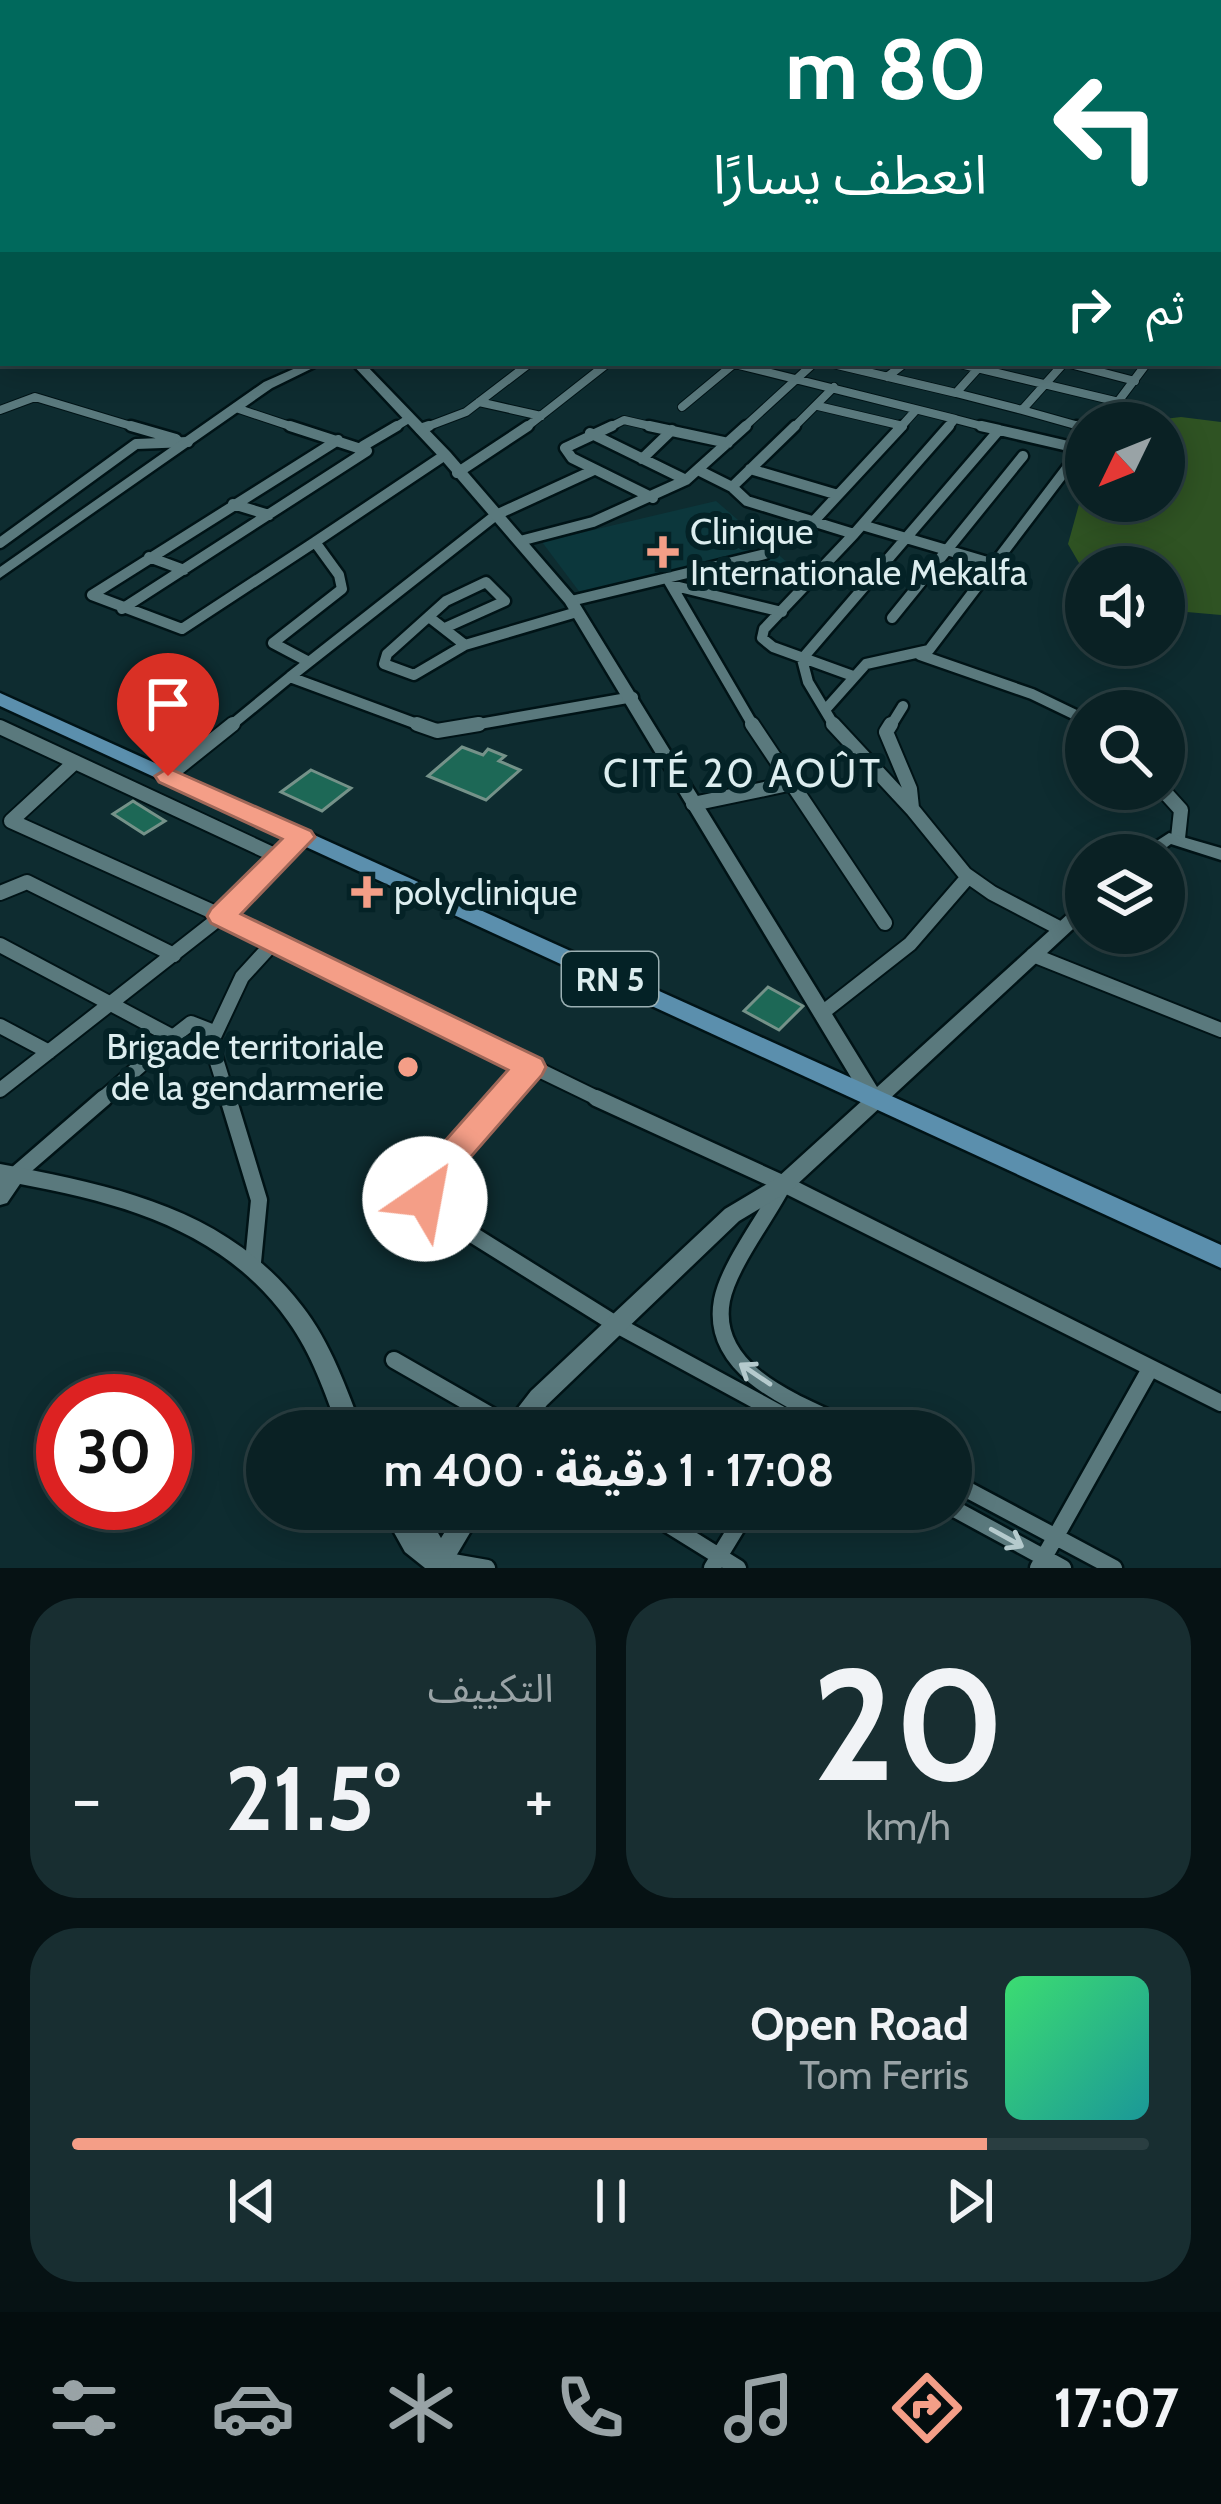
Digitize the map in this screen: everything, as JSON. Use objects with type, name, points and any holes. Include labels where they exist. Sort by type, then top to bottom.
[{"type":"main road","name":"RN 5","points":[[0,698],[1221,1257]]},
{"type":"street","points":[[0,574],[236,408],[309,366]]},
{"type":"street","points":[[359,366],[445,454],[574,606],[874,1099]]},
{"type":"street","points":[[363,446],[415,424],[452,420],[526,366]]},
{"type":"street","points":[[458,473],[604,366]]},
{"type":"street","points":[[682,406],[729,366]]},
{"type":"street","points":[[746,366],[1065,442]]},
{"type":"street","points":[[520,542],[559,535],[686,480],[811,366]]},
{"type":"street","points":[[841,366],[1065,422]]},
{"type":"street","points":[[887,377],[900,366]]},
{"type":"street","points":[[956,392],[980,366]]},
{"type":"street","points":[[984,366],[1119,402],[1145,366]]},
{"type":"street","points":[[1022,410],[1062,366]]},
{"type":"street","points":[[1077,366],[1135,381]]},
{"type":"street","points":[[732,487],[834,387]]},
{"type":"street","points":[[0,410],[35,397],[188,442]]},
{"type":"street","points":[[478,403],[541,416]]},
{"type":"street","points":[[818,406],[902,426]]},
{"type":"street","points":[[122,609],[368,451],[266,422],[236,408]]},
{"type":"street","points":[[813,522],[916,410]]},
{"type":"street","points":[[652,498],[565,453],[572,442],[628,419],[728,443]]},
{"type":"street","points":[[853,676],[802,659],[762,638],[764,629],[955,419]]},
{"type":"street","points":[[642,459],[672,430]]},
{"type":"street","points":[[999,430],[802,659],[804,678],[825,710],[968,877],[1061,929]]},
{"type":"street","points":[[590,433],[686,480]]},
{"type":"street","points":[[338,440],[92,595],[182,629],[445,454]]},
{"type":"street","points":[[0,543],[136,444],[188,442]]},
{"type":"street","points":[[892,618],[1023,456]]},
{"type":"street","points":[[750,469],[838,495]]},
{"type":"street","points":[[168,776],[496,515],[594,470]]},
{"type":"street","points":[[700,470],[747,501],[813,522],[907,538],[994,564]]},
{"type":"street","points":[[825,710],[853,676],[878,659],[929,650],[1065,471]]},
{"type":"street","points":[[233,503],[269,515]]},
{"type":"street","points":[[307,662],[273,643],[342,589],[340,575],[316,550],[315,542]]},
{"type":"street","points":[[447,627],[505,601],[489,583],[480,582],[387,654],[387,667],[414,675],[465,645],[574,606],[765,554]]},
{"type":"street","points":[[149,557],[184,570]]},
{"type":"street","points":[[669,582],[782,612]]},
{"type":"street","points":[[669,582],[788,784],[884,923]]},
{"type":"street","points":[[429,617],[465,645]]},
{"type":"street","points":[[917,654],[1065,710]]},
{"type":"street","points":[[290,677],[437,731],[633,697]]},
{"type":"street","points":[[903,706],[886,733],[910,789],[912,809]]},
{"type":"street","points":[[0,727],[281,858]]},
{"type":"street","points":[[75,763],[5,826],[221,916],[784,1184],[1221,1403]]},
{"type":"street","points":[[693,804],[788,784]]},
{"type":"street","points":[[0,1090],[221,916],[301,837]]},
{"type":"street","points":[[1185,841],[1221,854]]},
{"type":"street","points":[[822,1013],[910,944],[968,877]]},
{"type":"street","points":[[0,893],[27,882],[174,955]]},
{"type":"street","points":[[529,1410],[732,1215],[784,1184],[1065,925]]},
{"type":"street","points":[[253,1262],[259,1200],[211,1043],[242,977],[274,942]]},
{"type":"street","points":[[0,945],[173,1036]]},
{"type":"street","points":[[1033,955],[1221,1030]]},
{"type":"street","points":[[0,1197],[5,1176],[173,1036],[191,1023],[214,1032]]},
{"type":"street","points":[[0,1026],[49,1052]]},
{"type":"street","points":[[530,1067],[433,1177],[425,1199],[433,1210],[617,1324],[769,1410]]},
{"type":"street","points":[[5,1176],[134,1202],[189,1221],[253,1262],[278,1287],[348,1410]]},
{"type":"street","points":[[784,1184],[722,1298],[726,1342],[748,1373],[818,1410]]},
{"type":"street","points":[[732,1215],[748,1219],[759,1235]]},
{"type":"street","points":[[394,1360],[480,1410]]},
{"type":"street","points":[[1041,1563],[1150,1369]]},
{"type":"street","points":[[343,1403],[345,1410]]},
{"type":"street","points":[[972,1492],[1114,1568]]},
{"type":"street","points":[[972,1520],[1041,1563],[1063,1568]]},
{"type":"street","points":[[406,1530],[414,1544],[441,1563],[479,1563],[487,1568]]},
{"type":"street","points":[[424,1530],[441,1563]]},
{"type":"street","points":[[441,1563],[460,1530]]},
{"type":"street","points":[[672,1530],[715,1562],[738,1568]]},
{"type":"street","points":[[715,1562],[735,1530]]},
{"type":"shaded area","name":"Clinique Internationale Mekalfa","points":[[716,501],[788,563],[707,581],[638,585],[584,598],[542,542]]},
{"type":"green space","points":[[1185,418],[1221,422],[1221,615],[1185,612],[1185,546],[1068,544],[1074,522],[1185,522]]},
{"type":"building","points":[[462,747],[483,755],[488,749],[505,756],[499,761],[520,770],[486,800],[428,776]]},
{"type":"building","points":[[311,770],[351,788],[322,811],[281,792]]},
{"type":"building","points":[[133,801],[165,821],[144,834],[113,814]]},
{"type":"building","points":[[768,987],[803,1006],[779,1030],[744,1011]]},
{"type":"place","name":"Clinique Internationale Mekalfa","points":[[663,552]]},
{"type":"place","name":"polyclinique","points":[[367,892]]},
{"type":"place","name":"Brigade territoriale de la gendarmerie","points":[[408,1067]]},
{"type":"district","name":"CITÉ 20 AOÛT","points":[[743,773]]},
{"type":"route","points":[[168,776],[301,837],[221,916],[530,1067],[433,1177],[425,1199]]}]
